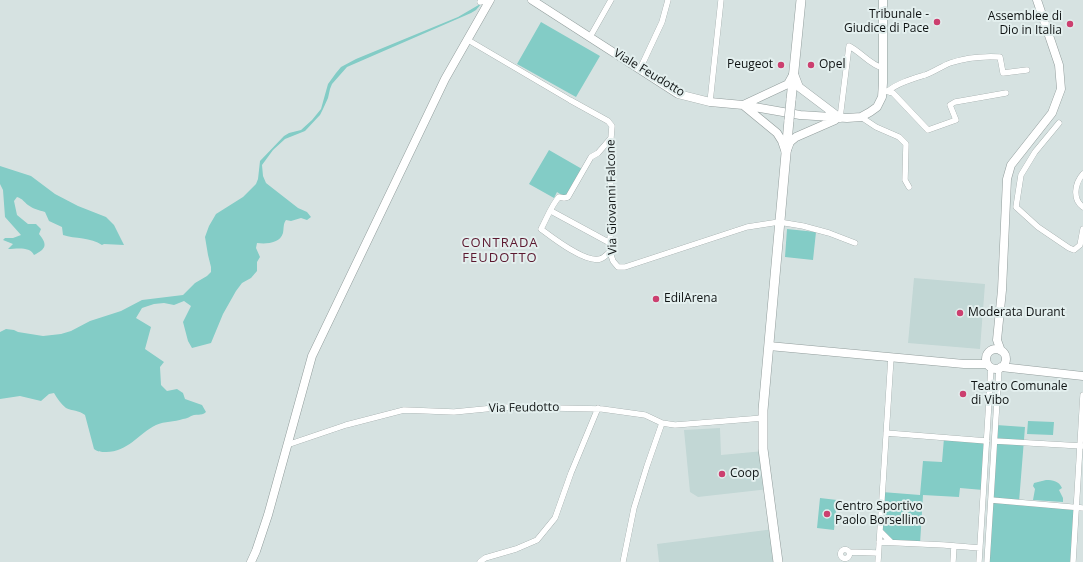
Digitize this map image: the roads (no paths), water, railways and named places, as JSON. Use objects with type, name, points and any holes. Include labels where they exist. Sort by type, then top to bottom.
[{"type":"main road","points":[[778,562],[764,449],[763,418],[779,222],[801,0]]},
{"type":"street","name":"Viale Feudotto","points":[[532,0],[678,94],[710,102],[778,110],[800,115],[840,118]]},
{"type":"street","points":[[590,37],[611,0]]},
{"type":"street","points":[[640,69],[662,22],[668,0]]},
{"type":"street","points":[[710,102],[721,0]]},
{"type":"street","points":[[883,0],[883,68],[885,91]]},
{"type":"street","points":[[987,562],[995,441],[995,367],[986,358],[997,340],[1002,290],[1007,179],[1011,165],[1052,113],[1061,89],[1059,65],[1037,0]]},
{"type":"street","points":[[251,562],[263,530],[312,356],[445,80],[468,40],[486,2]]},
{"type":"street","name":"Via Giovanni Falcone","points":[[468,40],[608,121],[612,126],[610,252],[613,261],[618,267],[625,267],[747,227],[779,222]]},
{"type":"street","points":[[840,118],[849,46],[876,66],[883,68]]},
{"type":"street","points":[[786,154],[790,142],[796,137],[827,122],[840,118],[861,117],[877,106],[885,91],[893,86],[933,72],[951,63],[990,56],[1000,57],[1003,73],[1027,70]]},
{"type":"street","points":[[786,154],[782,141],[777,133],[743,105],[788,84],[794,74]]},
{"type":"street","points":[[794,74],[799,87],[840,118]]},
{"type":"street","points":[[885,91],[893,93],[928,130],[956,120],[950,105],[955,102],[1006,93]]},
{"type":"street","points":[[861,117],[876,127],[899,137],[906,144],[905,180],[909,186]]},
{"type":"street","points":[[1016,207],[1021,175],[1035,152],[1059,123]]},
{"type":"street","points":[[610,252],[601,259],[589,259],[564,246],[540,230],[551,211],[554,201],[559,197],[568,197],[591,158],[598,153],[611,138]]},
{"type":"street","points":[[1083,174],[1078,182],[1076,196],[1083,207]]},
{"type":"street","points":[[1006,203],[1016,207],[1038,227],[1074,250],[1080,245],[1083,229]]},
{"type":"street","points":[[551,211],[610,243]]},
{"type":"street","points":[[779,222],[799,225],[829,233],[854,243]]},
{"type":"street","points":[[995,367],[1005,362],[997,340]]},
{"type":"street","points":[[769,346],[1025,369],[1083,376]]},
{"type":"street","points":[[964,364],[979,361],[989,353],[996,350],[1003,354],[1013,364],[1025,369]]},
{"type":"street","points":[[877,562],[891,357]]},
{"type":"street","points":[[979,562],[987,441],[995,367]]},
{"type":"street","points":[[1073,562],[1075,507],[1081,446],[1083,395]]},
{"type":"street","name":"Via Feudotto","points":[[287,446],[346,425],[404,410],[454,412],[505,407],[598,408],[645,415],[662,423],[675,425],[763,418]]},
{"type":"street","points":[[480,562],[485,558],[516,550],[537,540],[555,518],[598,408]]},
{"type":"street","points":[[622,562],[634,508],[662,423]]},
{"type":"street","points":[[886,434],[987,441]]},
{"type":"street","points":[[995,441],[1081,446]]},
{"type":"street","points":[[991,500],[1083,508]]},
{"type":"street","points":[[880,531],[891,542]]},
{"type":"street","points":[[879,542],[980,548]]},
{"type":"street","points":[[953,562],[954,546]]},
{"type":"street","points":[[849,552],[878,553]]},
{"type":"street","points":[[868,553],[877,562]]},
{"type":"place","name":"Tribunale - Giudice di Pace","points":[[937,22]]},
{"type":"place","name":"Assemblee di Dio in Italia","points":[[1070,24]]},
{"type":"place","name":"Peugeot","points":[[781,65]]},
{"type":"place","name":"Opel","points":[[811,65]]},
{"type":"place","name":"EdilArena","points":[[656,299]]},
{"type":"place","name":"Moderata Durant","points":[[960,313]]},
{"type":"place","name":"Teatro Comunale di Vibo","points":[[963,394]]},
{"type":"place","name":"Coop","points":[[722,474]]},
{"type":"place","name":"Centro Sportivo Paolo Borsellino","points":[[827,514]]},
{"type":"district","name":"CONTRADA FEUDOTTO","points":[[500,250]]}]
